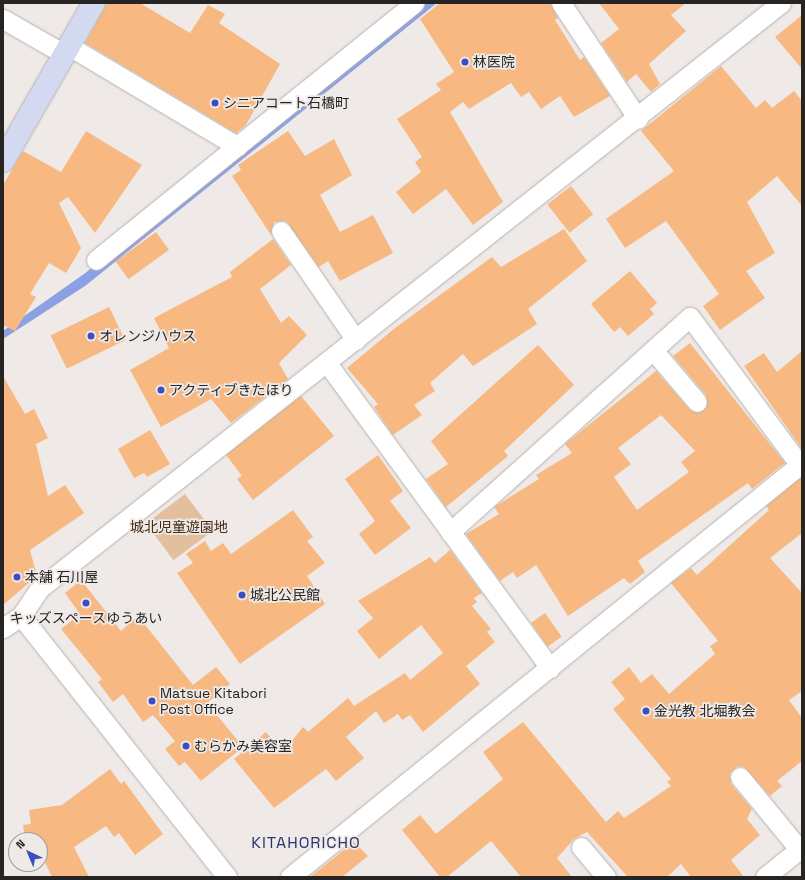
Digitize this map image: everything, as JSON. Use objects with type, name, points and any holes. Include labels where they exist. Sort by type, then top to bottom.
[{"type":"street","points":[[3,161],[94,3]]},
{"type":"street","points":[[96,260],[414,3]]},
{"type":"street","points":[[561,3],[638,119]]},
{"type":"street","points":[[3,628],[21,616],[40,588],[638,119],[781,3]]},
{"type":"street","points":[[3,19],[66,50],[237,146]]},
{"type":"street","points":[[281,231],[356,340]]},
{"type":"street","points":[[290,877],[801,464],[690,317],[450,532]]},
{"type":"street","points":[[653,350],[697,402]]},
{"type":"street","points":[[327,362],[550,668]]},
{"type":"street","points":[[21,616],[227,877]]},
{"type":"street","points":[[740,777],[801,848],[765,877]]},
{"type":"street","points":[[581,847],[606,877]]},
{"type":"green space","name":"城北児童遊園地","points":[[185,494],[213,531],[174,560],[146,523]]},
{"type":"water","points":[[422,3],[437,3],[85,286],[3,339],[3,331],[84,274]]},
{"type":"building","name":"シニアコート石橋町","points":[[107,3],[140,3],[190,33],[208,5],[225,14],[219,23],[280,64],[246,125],[236,133],[85,43]]},
{"type":"building","points":[[440,3],[550,3],[558,18],[555,20],[580,60],[584,57],[610,96],[574,117],[560,96],[541,109],[529,92],[521,97],[511,83],[469,109],[463,102],[450,112],[503,202],[473,225],[446,189],[413,214],[396,192],[421,172],[415,162],[422,157],[397,119],[441,90],[436,84],[454,72],[420,19]]},
{"type":"building","points":[[599,3],[686,3],[671,15],[686,31],[649,64],[660,84],[651,92],[636,74],[627,82],[601,43],[619,29]]},
{"type":"building","points":[[802,15],[802,69],[775,37]]},
{"type":"building","points":[[721,66],[756,108],[765,100],[772,108],[794,91],[802,101],[802,206],[777,176],[747,202],[775,253],[746,271],[765,298],[720,330],[703,306],[719,294],[666,221],[625,248],[606,219],[674,171],[641,131]]},
{"type":"building","points":[[86,131],[142,165],[95,233],[68,197],[59,203],[81,248],[66,273],[49,263],[30,294],[36,297],[15,331],[3,325],[3,185],[23,151],[61,172]]},
{"type":"building","points":[[288,131],[305,156],[334,139],[352,175],[320,195],[340,232],[373,215],[393,253],[340,281],[328,261],[319,267],[286,221],[274,222],[271,235],[232,176],[241,170],[238,165]]},
{"type":"building","points":[[571,186],[593,214],[570,233],[547,204]]},
{"type":"building","points":[[564,229],[587,261],[528,309],[537,324],[473,366],[463,354],[430,383],[435,391],[414,405],[422,415],[393,435],[374,407],[378,404],[347,368],[395,328],[492,257],[501,267]]},
{"type":"building","points":[[156,232],[169,250],[128,279],[116,261]]},
{"type":"building","points":[[273,239],[291,265],[260,289],[281,323],[289,316],[307,335],[279,363],[288,379],[231,423],[211,399],[161,427],[130,370],[169,348],[154,318],[232,277],[230,272]]},
{"type":"building","points":[[630,271],[657,303],[650,309],[654,314],[628,336],[620,327],[614,332],[591,304]]},
{"type":"building","name":"オレンジハウス","points":[[109,307],[125,340],[67,369],[51,335]]},
{"type":"building","points":[[690,343],[785,463],[752,489],[748,483],[638,561],[645,572],[630,584],[624,578],[568,616],[536,565],[517,578],[513,572],[500,581],[466,534],[499,514],[494,507],[539,479],[536,475],[572,453],[565,444],[656,371],[689,409],[699,413],[704,410],[706,395],[673,356]],"holes":[[[661,415],[695,451],[681,462],[689,472],[637,510],[614,477],[631,464],[618,448]]]},
{"type":"building","points":[[538,345],[574,385],[504,451],[508,456],[446,507],[426,479],[448,464],[431,441]]},
{"type":"building","points":[[802,351],[802,449],[744,366],[764,353],[777,372]]},
{"type":"building","points":[[3,376],[25,414],[34,409],[48,438],[36,444],[48,496],[65,485],[84,513],[30,550],[37,576],[3,605]]},
{"type":"building","points":[[301,396],[334,436],[253,500],[237,479],[242,476],[226,455]]},
{"type":"building","points":[[150,430],[170,464],[147,477],[144,473],[134,478],[118,449]]},
{"type":"building","points":[[378,455],[403,491],[390,501],[411,528],[375,555],[359,534],[375,521],[345,479]]},
{"type":"building","points":[[802,477],[802,533],[770,558],[802,593],[802,691],[789,700],[802,718],[802,761],[777,781],[782,786],[770,796],[744,767],[738,766],[730,773],[731,784],[752,809],[747,819],[760,835],[731,860],[744,877],[691,877],[681,864],[667,877],[628,877],[587,832],[574,839],[557,858],[572,877],[521,877],[491,841],[447,877],[440,877],[402,830],[420,815],[436,834],[503,779],[483,752],[523,722],[606,822],[618,811],[624,818],[671,786],[667,782],[671,779],[613,709],[625,699],[611,682],[629,667],[641,683],[652,674],[669,694],[715,654],[710,646],[718,641],[671,583],[691,568],[697,575],[769,510],[766,506]]},
{"type":"building","name":"城北公民館","points":[[293,510],[313,537],[307,541],[325,563],[307,576],[325,604],[240,664],[177,573],[193,563],[186,554],[205,541],[211,551],[223,543],[231,554]]},
{"type":"building","points":[[450,550],[482,593],[474,598],[477,602],[472,606],[491,629],[487,632],[495,642],[466,666],[480,684],[423,732],[410,715],[402,720],[398,714],[384,723],[376,711],[346,737],[364,758],[336,781],[326,769],[274,808],[234,759],[266,732],[283,752],[303,727],[308,732],[348,698],[354,706],[405,673],[410,680],[443,653],[421,625],[379,659],[357,631],[373,618],[358,601],[430,557],[435,563]]},
{"type":"building","points":[[81,580],[121,631],[138,616],[193,685],[216,667],[230,684],[207,703],[243,747],[201,781],[185,762],[179,766],[165,749],[175,741],[153,715],[143,722],[123,694],[113,702],[98,682],[102,679],[61,629],[80,614],[65,593]]},
{"type":"building","points":[[545,613],[562,637],[548,647],[531,623]]},
{"type":"building","points":[[110,769],[121,784],[124,781],[163,834],[135,855],[119,833],[114,837],[106,826],[74,847],[89,877],[52,877],[48,869],[48,832],[24,832],[23,825],[31,824],[29,810],[62,805]]},
{"type":"building","points":[[354,842],[368,856],[342,877],[310,877]]},
{"type":"place","name":"林医院","points":[[465,62]]},
{"type":"place","name":"シニアコート石橋町","points":[[215,103]]},
{"type":"place","name":"オレンジハウス","points":[[91,336]]},
{"type":"place","name":"アクティブきたほり","points":[[161,390]]},
{"type":"place","name":"本舗 石川屋","points":[[17,577]]},
{"type":"place","name":"城北公民館","points":[[242,595]]},
{"type":"place","name":"キッズスペースゆうあい","points":[[86,603]]},
{"type":"place","name":"Matsue Kitabori Post Office","points":[[152,701]]},
{"type":"place","name":"金光教 北堀教会","points":[[646,711]]},
{"type":"place","name":"むらかみ美容室","points":[[186,746]]},
{"type":"district","name":"KITAHORICHO","points":[[306,843]]}]
